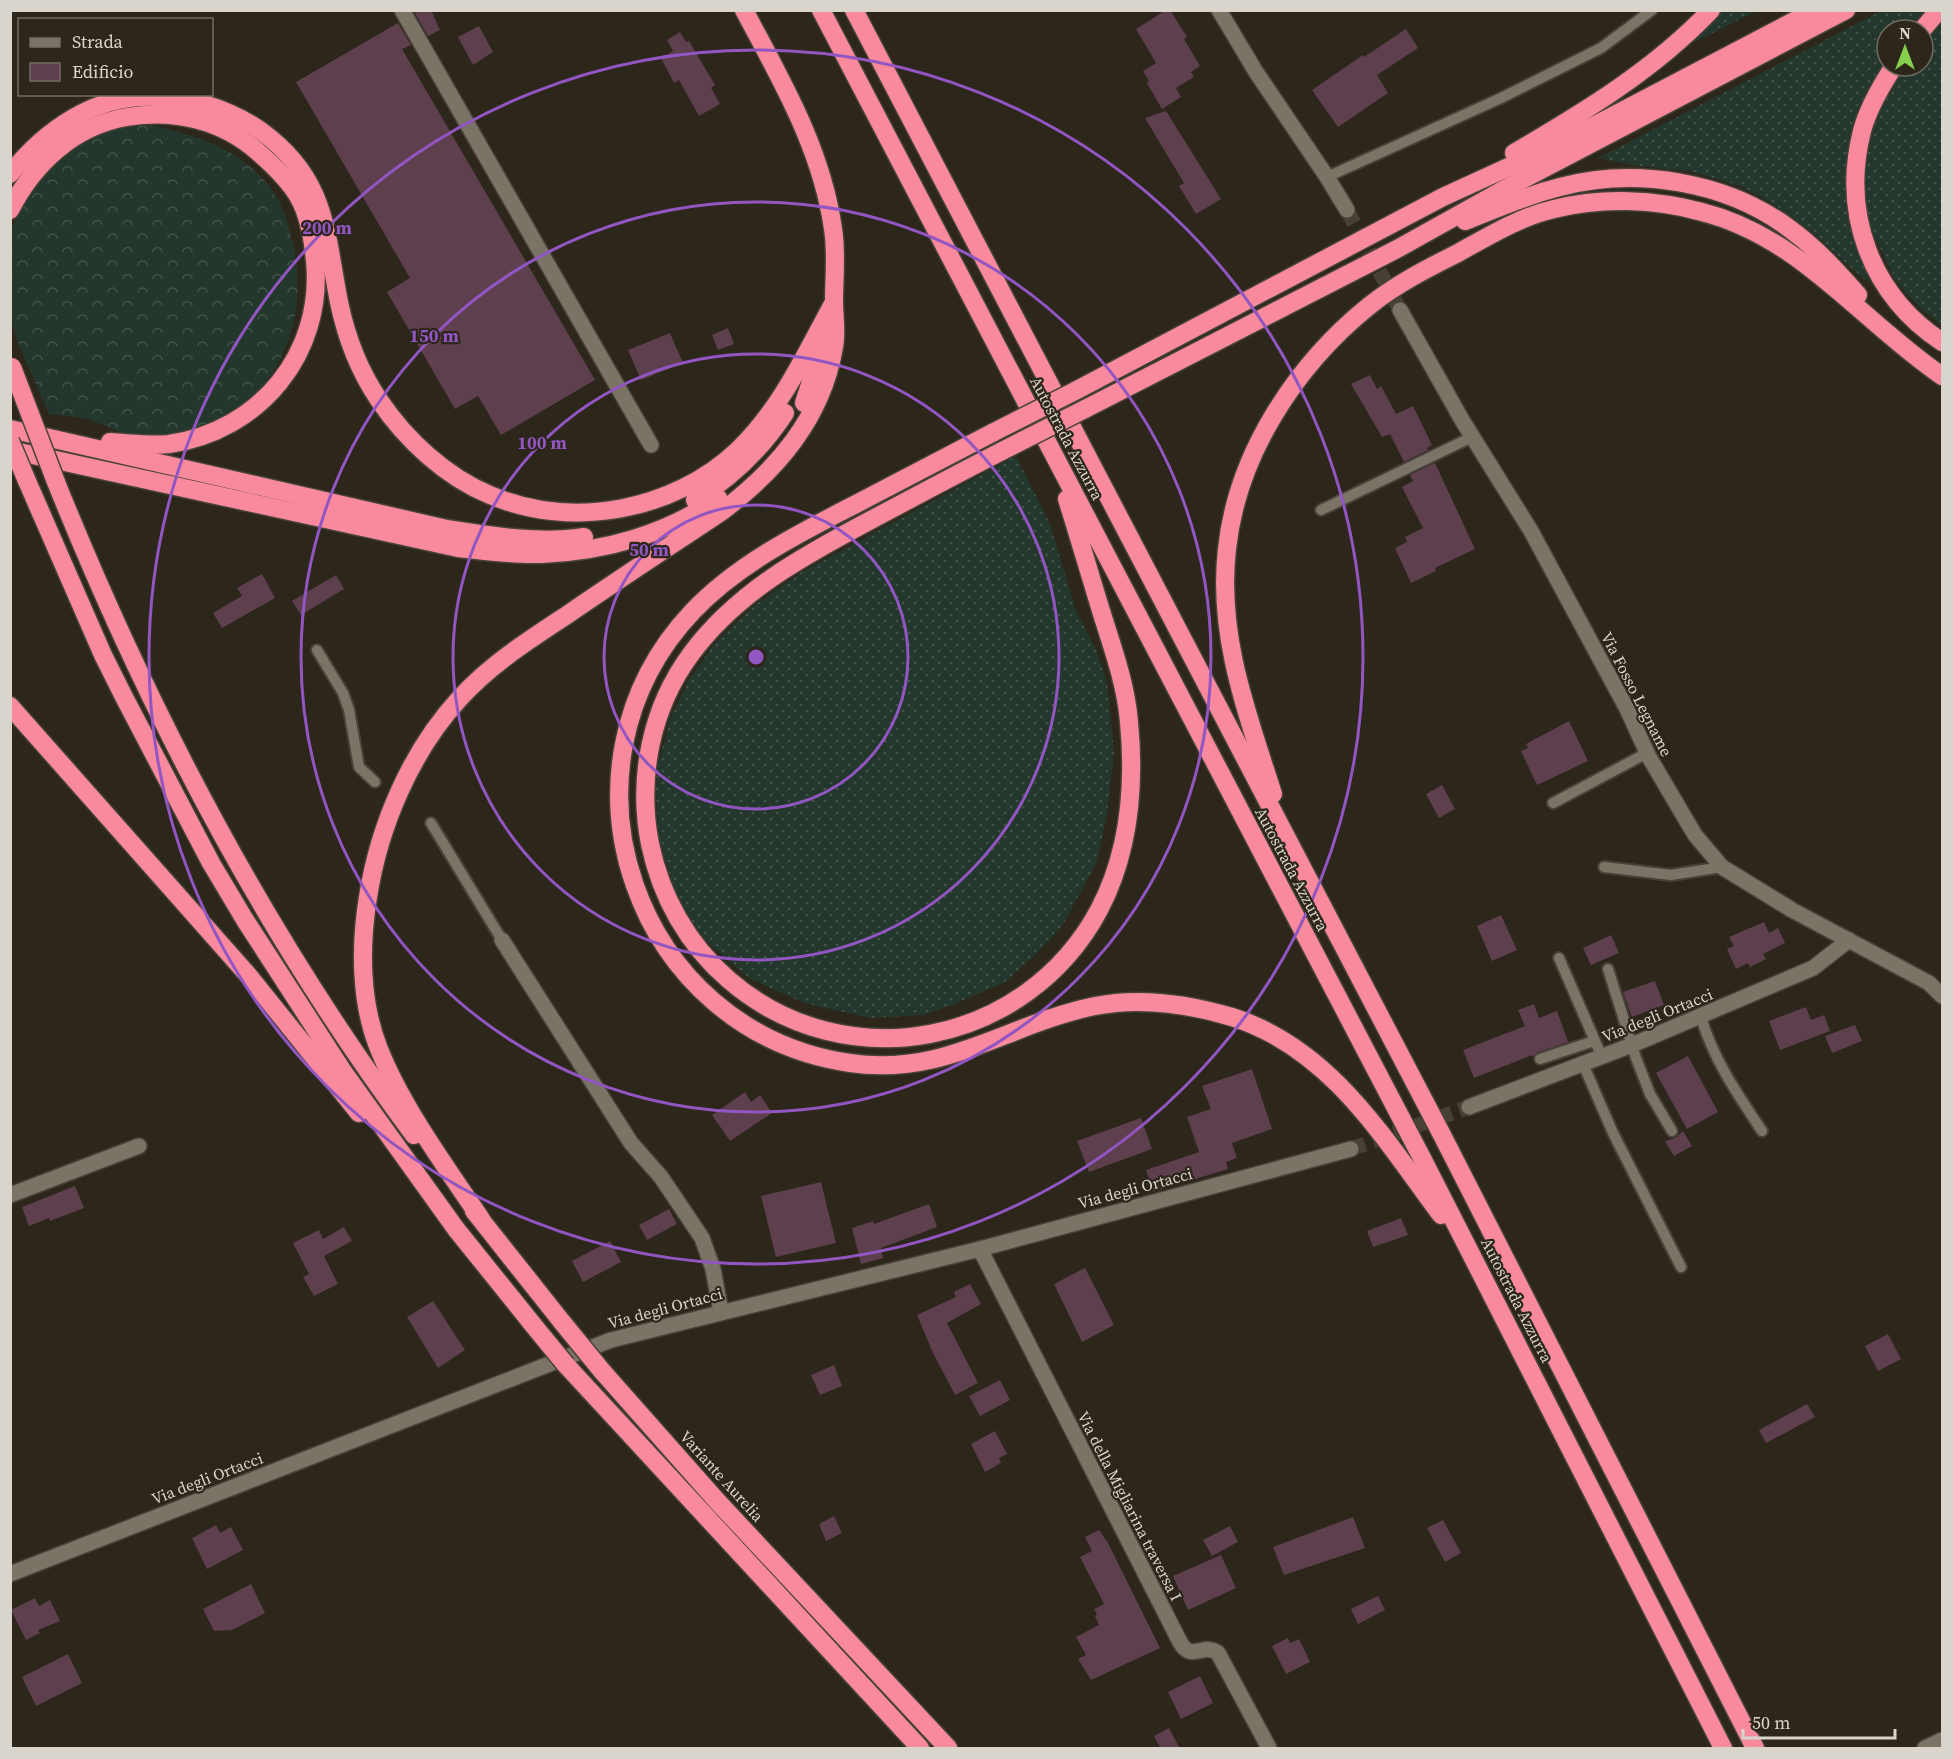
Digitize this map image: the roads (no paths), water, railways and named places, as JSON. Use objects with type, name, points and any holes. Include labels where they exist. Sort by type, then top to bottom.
[{"type":"highway","points":[[481,1220],[424,1134],[386,1065],[371,1026],[363,982],[366,906],[373,870],[393,807],[412,767],[454,704],[500,660],[738,499],[772,469],[795,442],[815,407],[829,368],[836,333],[834,230],[827,195],[814,153],[795,107],[744,10]]},
{"type":"highway","name":"Autostrada Azzurra","points":[[820,10],[1475,1260],[1723,1749]]},
{"type":"highway","name":"Autostrada Azzurra","points":[[854,10],[1463,1175],[1755,1749]]},
{"type":"highway","points":[[1443,197],[1582,113],[1640,73],[1677,44],[1711,10]]},
{"type":"highway","points":[[1475,1260],[1360,1106],[1340,1083],[1283,1039],[1255,1025],[1210,1011],[1184,1006],[1150,1002],[1113,1004],[1057,1016],[973,1049],[932,1060],[892,1065],[852,1064],[812,1055],[775,1042],[733,1018],[691,981],[676,963],[653,927],[634,883],[625,854],[619,805],[621,762],[632,713],[641,689],[662,650],[691,613],[717,588],[774,548],[1443,197],[1561,142],[1815,10]]},
{"type":"highway","points":[[1054,454],[1115,654],[1129,722],[1130,802],[1123,844],[1112,882],[1088,927],[1058,966],[1021,996],[998,1010],[944,1031],[900,1039],[866,1039],[816,1029],[771,1011],[751,998],[716,969],[690,938],[669,902],[653,857],[646,814],[646,775],[655,725],[670,689],[689,656],[713,628],[757,587],[818,548],[1397,249],[1501,191],[1846,10]]},
{"type":"highway","points":[[1887,78],[1872,103],[1862,129],[1856,171],[1861,226],[1869,255],[1891,296],[1905,312],[1942,342]]},
{"type":"highway","points":[[10,174],[42,140],[62,124],[95,106],[121,99],[147,96],[181,98],[225,110],[241,118],[273,140],[289,156],[302,171],[321,207],[339,302],[347,331],[360,365],[379,400],[405,433],[430,458],[449,472],[490,495],[530,507],[569,512],[620,510],[657,500],[699,480],[729,458],[769,414],[784,392],[834,302]]},
{"type":"highway","points":[[10,210],[40,164],[66,142],[106,122],[156,114],[182,116],[208,123],[234,133],[248,142],[278,170],[291,186],[302,205],[309,224],[317,280],[313,312],[293,363],[283,379],[250,412],[227,426],[195,438],[167,444],[62,439]]},
{"type":"highway","points":[[1397,249],[1515,201],[1561,187],[1610,179],[1678,182],[1720,193],[1772,217],[1789,228],[1829,262],[1899,341]]},
{"type":"highway","points":[[1287,838],[1233,660],[1225,618],[1227,548],[1239,494],[1260,442],[1274,416],[1297,380],[1344,328],[1371,305],[1399,286],[1486,237],[1553,209],[1595,202],[1645,203],[1682,207],[1729,220],[1754,231],[1804,262],[1914,355],[1942,375]]},
{"type":"highway","points":[[10,450],[458,548],[541,554],[586,549],[675,511],[715,486],[742,464],[764,442],[812,374],[825,341],[834,302]]},
{"type":"highway","points":[[11,365],[94,578],[172,742],[222,837],[305,979],[345,1040],[433,1161],[481,1220]]},
{"type":"highway","points":[[10,429],[62,439],[447,529],[532,540],[613,537]]},
{"type":"highway","points":[[10,441],[103,655],[211,863],[305,1015],[456,1229],[566,1365],[920,1749]]},
{"type":"highway","points":[[10,706],[248,975],[426,1200],[456,1229]]},
{"type":"highway","name":"Variante Aurelia","points":[[481,1220],[602,1371],[717,1501],[948,1749]]},
{"type":"street","points":[[402,10],[651,445]]},
{"type":"street","points":[[1219,10],[1256,72],[1347,210]]},
{"type":"street","name":"Via Fosso Legname","points":[[1400,310],[1472,437],[1534,536],[1647,753],[1695,835],[1722,867],[1792,910],[1929,983],[1942,996]]},
{"type":"street","points":[[502,940],[631,1143],[661,1177],[702,1238],[713,1269],[721,1312]]},
{"type":"street","name":"Via degli Ortacci","points":[[1469,1107],[1583,1065],[1813,968],[1849,940]]},
{"type":"street","points":[[10,1195],[139,1146]]},
{"type":"street","name":"Via degli Ortacci","points":[[10,1574],[611,1340],[980,1249],[1351,1149]]},
{"type":"street","name":"Via della Migliarina traversa I","points":[[980,1249],[1184,1650],[1191,1653],[1206,1649],[1218,1653],[1269,1749]]},
{"type":"street","points":[[1925,1749],[1942,1740]]},
{"type":"lane","points":[[1327,177],[1502,98],[1601,48],[1652,10]]},
{"type":"lane","points":[[1321,510],[1472,437]]},
{"type":"lane","points":[[317,650],[343,693],[349,710],[359,767],[375,782]]},
{"type":"lane","points":[[1553,803],[1647,753]]},
{"type":"lane","points":[[431,823],[502,940]]},
{"type":"lane","points":[[1604,867],[1671,875],[1722,867]]},
{"type":"lane","points":[[1559,958],[1602,1057]]},
{"type":"lane","points":[[1608,969],[1650,1094],[1672,1131]]},
{"type":"lane","points":[[1701,1017],[1712,1049],[1733,1088],[1762,1131]]},
{"type":"lane","points":[[1540,1059],[1594,1041]]},
{"type":"lane","points":[[1583,1065],[1613,1133],[1681,1267]]},
{"type":"tunnel","points":[[1347,210],[1400,310]]},
{"type":"tunnel","points":[[1351,1149],[1469,1107]]}]
